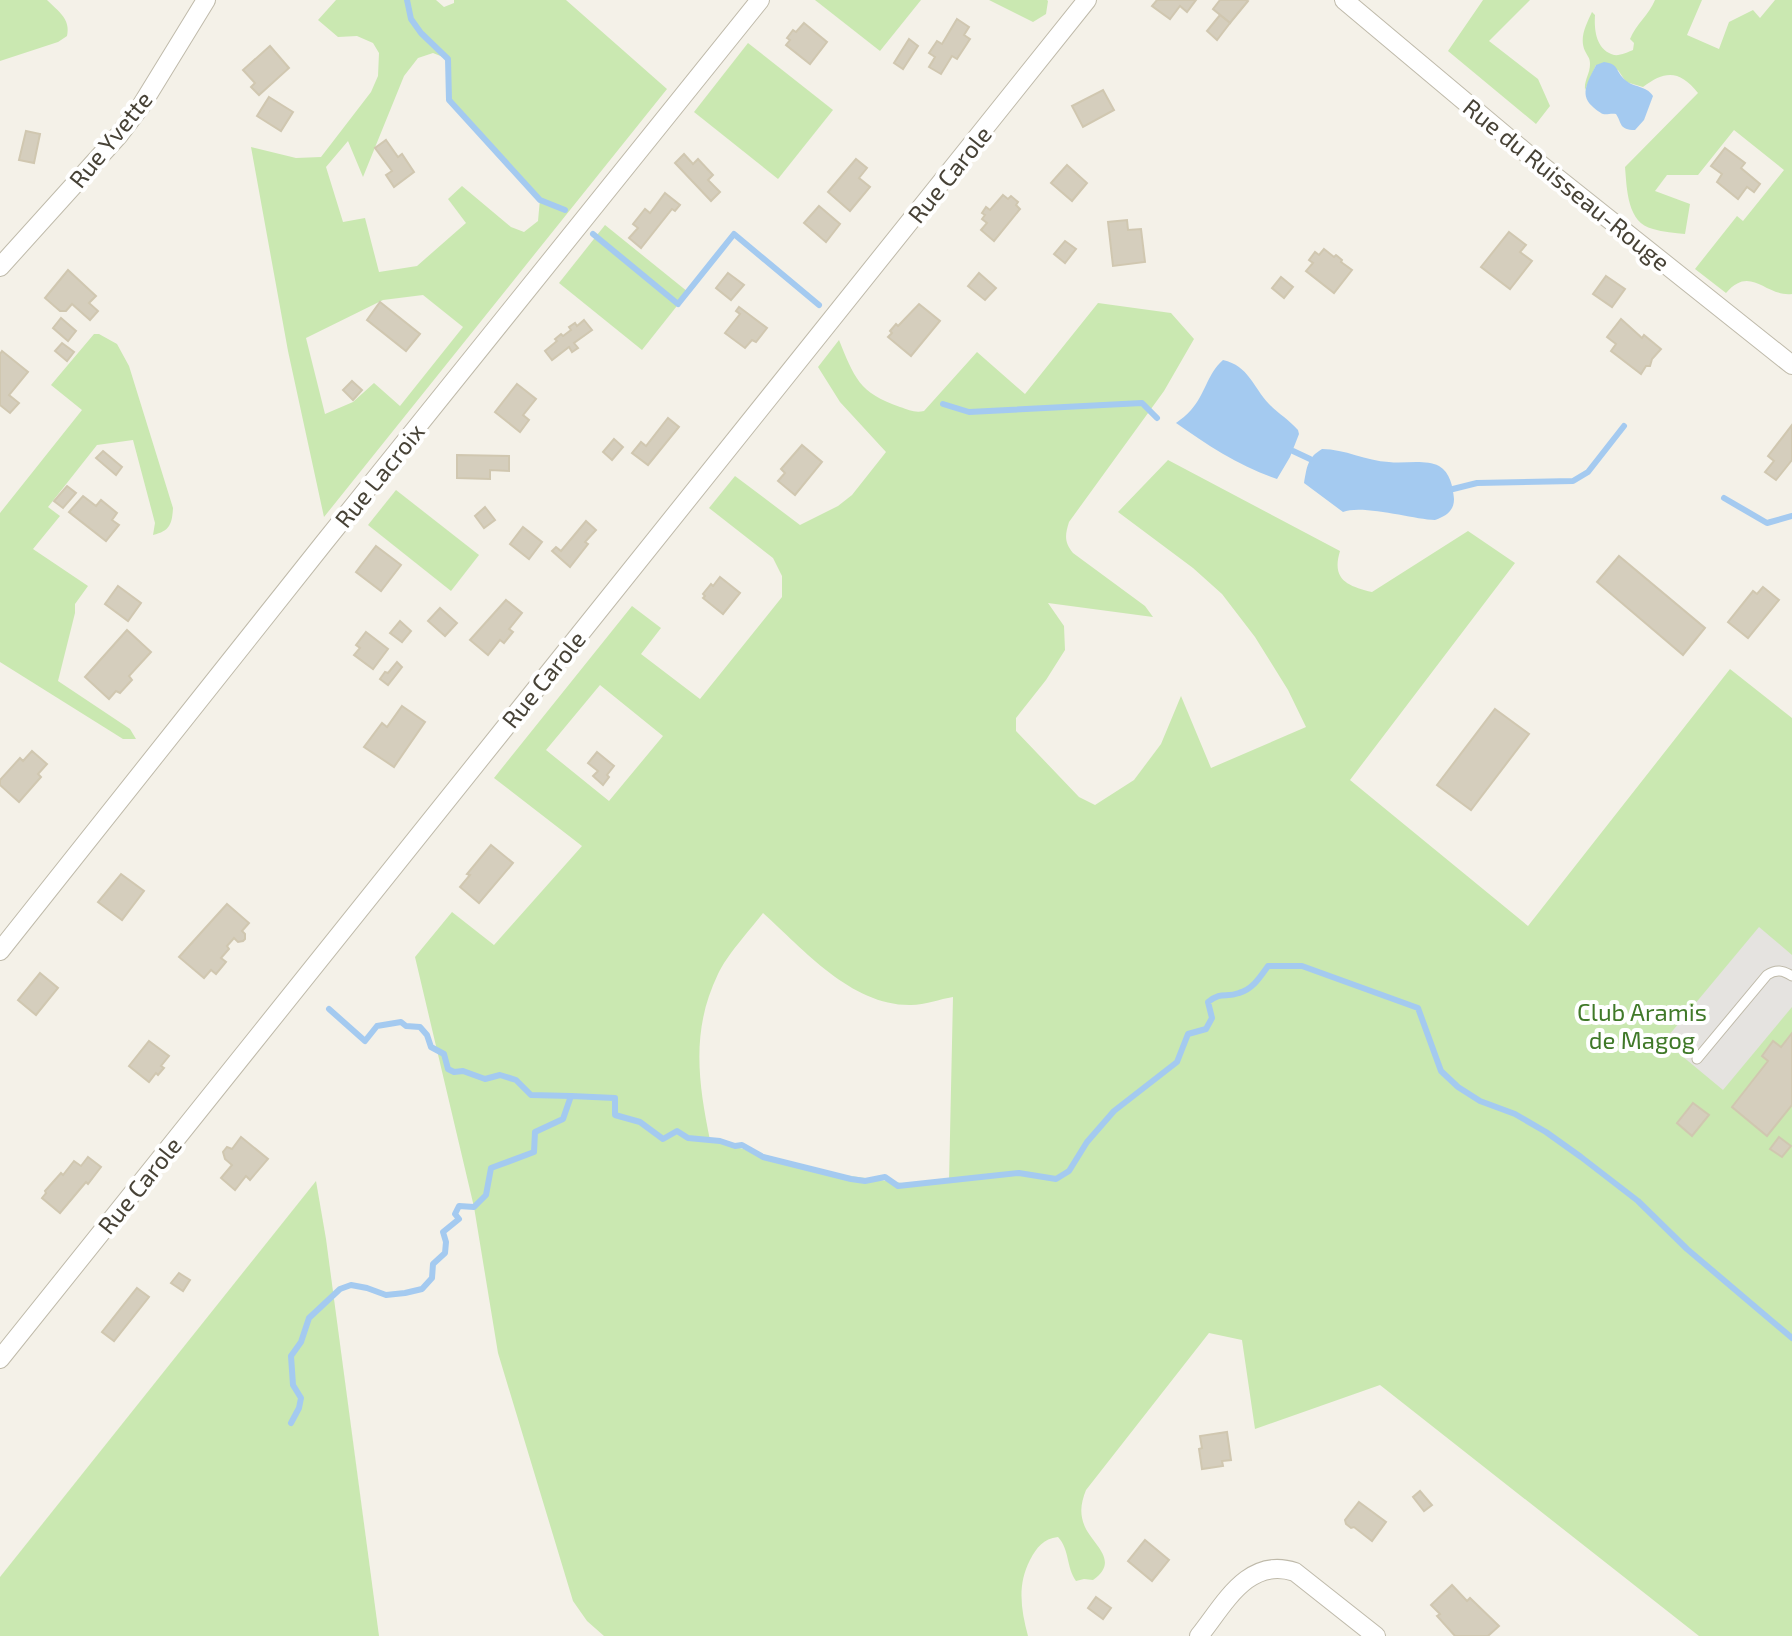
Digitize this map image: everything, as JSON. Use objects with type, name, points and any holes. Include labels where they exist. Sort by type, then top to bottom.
[{"type":"street","name":"Rue Yvette","points":[[0,267],[119,135],[141,106],[206,0]]},
{"type":"street","name":"Rue Lacroix","points":[[0,951],[760,0]]},
{"type":"street","name":"Rue Carole","points":[[0,1359],[1087,0]]},
{"type":"street","name":"Rue du Ruisseau-Rouge","points":[[1344,0],[1531,157],[1792,365]]},
{"type":"street","points":[[1199,1636],[1243,1583],[1252,1575],[1273,1568],[1295,1572],[1376,1636]]},
{"type":"lane","points":[[1697,1059],[1767,975],[1781,970],[1792,976]]},
{"type":"green space","points":[[0,0],[47,0],[65,20],[67,36],[58,42],[0,61]]},
{"type":"green space","points":[[336,0],[436,0],[444,7],[454,3],[454,0],[566,0],[667,89],[324,517],[288,351],[251,147],[296,158],[321,157],[371,92],[378,76],[379,53],[373,43],[357,36],[338,37],[318,20]],"holes":[[[433,53],[448,59],[449,100],[540,199],[538,221],[524,232],[511,227],[462,186],[448,199],[466,223],[417,266],[379,272],[365,218],[343,222],[326,167],[348,141],[363,177],[404,76],[418,58]],[[423,295],[463,327],[400,406],[374,383],[353,402],[325,414],[306,338],[383,300]]]},
{"type":"green space","points":[[815,0],[921,0],[880,51]]},
{"type":"green space","points":[[989,0],[1048,1],[1046,14],[1033,22]]},
{"type":"green space","points":[[1483,0],[1530,0],[1489,41],[1538,79],[1550,106],[1536,124],[1448,51]]},
{"type":"green space","points":[[1655,0],[1702,0],[1687,35],[1719,49],[1729,22],[1753,10],[1760,18],[1775,0],[1792,0],[1792,294],[1782,294],[1751,281],[1743,281],[1726,293],[1695,269],[1737,216],[1743,221],[1784,170],[1734,130],[1698,175],[1667,175],[1655,191],[1690,204],[1685,234],[1644,226],[1633,213],[1625,167],[1698,93],[1685,80],[1672,75],[1665,75],[1643,87],[1626,82],[1618,70],[1596,65],[1585,90],[1590,64],[1583,46],[1583,36],[1592,12],[1595,15],[1597,39],[1603,49],[1616,55],[1633,50],[1634,43],[1630,39]]},
{"type":"green space","points":[[748,43],[833,110],[778,179],[694,112]]},
{"type":"green space","points":[[605,225],[688,292],[642,350],[559,283]]},
{"type":"green space","points":[[1098,303],[1171,313],[1194,339],[1164,391],[1069,522],[1067,531],[1067,542],[1073,553],[1145,606],[1153,617],[1048,603],[1064,626],[1065,650],[1016,718],[1016,731],[1079,797],[1095,805],[1134,780],[1161,744],[1181,696],[1211,768],[1306,727],[1288,690],[1255,637],[1222,594],[1193,568],[1118,512],[1168,460],[1340,551],[1340,575],[1349,584],[1363,590],[1372,592],[1468,531],[1515,563],[1350,780],[1528,926],[1730,669],[1792,718],[1792,1636],[1699,1636],[1380,1385],[1255,1429],[1242,1340],[1209,1333],[1086,1490],[1082,1517],[1105,1560],[1101,1573],[1093,1580],[1076,1581],[1058,1537],[1044,1542],[1033,1555],[1022,1588],[1028,1636],[604,1636],[587,1621],[573,1601],[498,1353],[474,1207],[415,957],[452,912],[494,945],[582,846],[494,778],[632,606],[661,628],[641,654],[700,699],[782,597],[782,576],[773,558],[709,508],[735,476],[800,525],[838,506],[852,495],[886,452],[840,402],[818,367],[839,340],[854,374],[867,389],[886,402],[909,410],[924,411],[977,352],[1025,394]],"holes":[[[600,685],[663,736],[609,801],[546,750]],[[763,913],[812,959],[849,986],[869,996],[889,1003],[911,1005],[953,997],[949,1182],[902,1183],[836,1174],[710,1140],[699,1056],[704,1015],[722,967]]]},
{"type":"green space","points":[[94,334],[117,344],[129,366],[173,508],[171,523],[167,529],[153,535],[155,523],[133,440],[97,445],[48,507],[60,516],[33,549],[88,586],[75,604],[58,681],[130,729],[136,739],[123,739],[0,662],[0,513],[82,410],[51,385]]},
{"type":"green space","points":[[396,490],[479,555],[451,591],[368,525]]},
{"type":"green space","points":[[316,1181],[379,1636],[0,1636],[0,1577]]},
{"type":"shaded area","points":[[1759,927],[1792,955],[1792,1007],[1723,1090],[1664,1041]]},
{"type":"water","points":[[1604,62],[1615,66],[1628,82],[1653,96],[1644,120],[1635,130],[1624,127],[1616,114],[1602,113],[1588,101],[1588,81],[1596,65]]},
{"type":"water","points":[[1223,360],[1245,372],[1269,404],[1298,430],[1290,457],[1277,479],[1225,455],[1176,423],[1196,404]]},
{"type":"water","points":[[1322,449],[1380,461],[1439,466],[1450,480],[1453,507],[1435,520],[1374,511],[1343,512],[1304,483],[1311,459]]},
{"type":"building","points":[[1157,0],[1196,0],[1187,12],[1180,6],[1170,19],[1152,6]]},
{"type":"building","points":[[1220,0],[1248,1],[1230,23],[1213,9]]},
{"type":"building","points":[[1220,15],[1230,23],[1217,40],[1207,31]]},
{"type":"building","points":[[957,19],[969,27],[964,35],[970,39],[957,59],[952,56],[941,74],[929,67],[935,57],[929,53],[937,41],[942,44]]},
{"type":"building","points":[[804,23],[827,42],[810,64],[786,45],[793,30],[796,32]]},
{"type":"building","points":[[909,39],[918,46],[903,69],[894,63]]},
{"type":"building","points":[[270,46],[289,68],[259,95],[251,87],[255,83],[243,70]]},
{"type":"building","points":[[1103,90],[1114,110],[1083,127],[1072,106]]},
{"type":"building","points":[[269,97],[293,112],[281,131],[257,116]]},
{"type":"building","points":[[26,131],[40,134],[34,163],[19,160]]},
{"type":"building","points":[[386,140],[398,157],[402,154],[414,172],[394,187],[386,175],[392,171],[375,148]]},
{"type":"building","points":[[1725,148],[1745,163],[1741,168],[1760,184],[1754,192],[1747,187],[1738,199],[1717,182],[1722,174],[1711,166]]},
{"type":"building","points":[[684,154],[693,164],[698,159],[713,175],[708,180],[720,192],[711,201],[675,163]]},
{"type":"building","points":[[856,159],[867,168],[859,178],[870,187],[850,211],[828,192]]},
{"type":"building","points":[[1067,165],[1087,183],[1072,201],[1051,183]]},
{"type":"building","points":[[665,193],[680,205],[675,211],[672,209],[641,248],[629,238],[638,228],[633,224],[645,209],[650,213]]},
{"type":"building","points":[[1003,195],[1008,199],[1011,196],[1020,209],[994,241],[981,230],[987,223],[982,219],[985,215],[982,213],[986,207],[990,210]]},
{"type":"building","points":[[819,206],[840,224],[826,242],[804,223]]},
{"type":"building","points":[[1127,220],[1128,230],[1141,229],[1145,262],[1113,266],[1108,222]]},
{"type":"building","points":[[1509,232],[1526,245],[1520,252],[1532,261],[1510,289],[1481,267]]},
{"type":"building","points":[[1065,241],[1076,249],[1065,263],[1054,254]]},
{"type":"building","points":[[1324,249],[1352,270],[1334,293],[1306,271],[1313,263],[1309,260],[1315,252],[1319,255]]},
{"type":"building","points":[[68,270],[96,296],[89,303],[98,311],[90,320],[72,304],[66,311],[60,311],[45,298]]},
{"type":"building","points":[[728,273],[744,285],[731,300],[716,288]]},
{"type":"building","points":[[979,273],[996,288],[985,300],[968,286]]},
{"type":"building","points":[[1606,276],[1625,289],[1612,307],[1593,294]]},
{"type":"building","points":[[1281,277],[1293,287],[1284,298],[1272,288]]},
{"type":"building","points":[[380,302],[420,334],[406,351],[367,320]]},
{"type":"building","points":[[919,304],[940,321],[911,356],[888,337],[896,324],[898,326]]},
{"type":"building","points":[[739,307],[767,328],[756,342],[752,340],[745,348],[725,333],[740,314],[736,311]]},
{"type":"building","points":[[61,318],[76,331],[68,341],[53,328]]},
{"type":"building","points":[[1621,319],[1642,338],[1644,335],[1661,349],[1641,374],[1611,351],[1616,344],[1607,337]]},
{"type":"building","points":[[584,320],[592,330],[574,343],[578,348],[572,352],[569,347],[552,360],[545,351],[561,334],[563,336],[571,330],[569,327],[575,323],[577,326]]},
{"type":"building","points":[[62,343],[74,352],[67,361],[55,351]]},
{"type":"building","points":[[2,351],[28,372],[9,395],[19,403],[10,413],[0,405]]},
{"type":"building","points":[[352,381],[362,390],[353,400],[343,390]]},
{"type":"building","points":[[517,384],[536,399],[523,415],[529,420],[520,432],[495,412]]},
{"type":"building","points":[[668,418],[679,427],[648,465],[632,453],[641,442],[646,446]]},
{"type":"building","points":[[1792,425],[1792,460],[1776,480],[1765,472],[1774,461],[1768,456]]},
{"type":"building","points":[[614,439],[623,447],[612,460],[603,452]]},
{"type":"building","points":[[802,445],[822,462],[795,495],[778,481],[785,473],[781,469]]},
{"type":"building","points":[[103,451],[122,467],[116,475],[96,458]]},
{"type":"building","points":[[457,455],[509,456],[509,471],[490,470],[490,479],[457,478]]},
{"type":"building","points":[[67,486],[76,493],[63,508],[54,501]]},
{"type":"building","points":[[83,496],[96,506],[101,500],[117,513],[112,520],[119,525],[106,541],[69,512]]},
{"type":"building","points":[[485,507],[495,520],[484,528],[475,516]]},
{"type":"building","points":[[586,521],[596,530],[570,567],[552,551],[556,547],[561,551]]},
{"type":"building","points":[[523,527],[542,542],[529,559],[510,544]]},
{"type":"building","points":[[376,546],[401,565],[381,591],[356,572]]},
{"type":"building","points":[[1619,556],[1705,628],[1683,655],[1597,582]]},
{"type":"building","points":[[720,577],[740,593],[723,614],[703,598],[711,584],[713,586]]},
{"type":"building","points":[[118,586],[141,603],[128,621],[105,604]]},
{"type":"building","points":[[1763,587],[1779,600],[1748,638],[1728,622],[1753,591],[1757,594]]},
{"type":"building","points":[[506,600],[522,613],[509,629],[513,632],[504,643],[500,640],[488,655],[470,640]]},
{"type":"building","points":[[440,608],[457,623],[445,636],[428,621]]},
{"type":"building","points":[[400,621],[411,631],[402,642],[390,633]]},
{"type":"building","points":[[127,630],[151,652],[129,676],[132,680],[109,699],[85,677]]},
{"type":"building","points":[[366,632],[388,649],[373,669],[354,655],[360,648],[356,645]]},
{"type":"building","points":[[397,662],[402,667],[388,685],[380,679]]},
{"type":"building","points":[[402,706],[425,722],[394,767],[364,747],[382,723],[387,727]]},
{"type":"building","points":[[1495,709],[1529,734],[1471,810],[1437,785]]},
{"type":"building","points":[[32,751],[47,764],[38,774],[41,777],[19,802],[0,785],[0,780],[20,758],[23,761]]},
{"type":"building","points":[[597,752],[614,766],[603,785],[593,776],[598,771],[588,763]]},
{"type":"building","points":[[491,845],[513,863],[479,903],[460,887]]},
{"type":"building","points":[[121,874],[144,891],[122,920],[98,902]]},
{"type":"building","points":[[227,904],[249,923],[242,931],[245,939],[238,942],[234,938],[221,958],[226,962],[216,974],[211,970],[204,978],[179,957]]},
{"type":"building","points":[[40,973],[58,988],[36,1015],[18,1000]]},
{"type":"building","name":"Club Aramis de Magog","points":[[1792,1033],[1792,1105],[1767,1136],[1732,1107],[1768,1061],[1762,1056],[1773,1041],[1781,1047]]},
{"type":"building","points":[[149,1041],[169,1056],[161,1066],[164,1068],[149,1082],[129,1066]]},
{"type":"building","points":[[1693,1103],[1709,1115],[1692,1136],[1677,1123]]},
{"type":"building","points":[[241,1137],[268,1159],[250,1180],[246,1176],[235,1190],[221,1178],[232,1165],[223,1152],[227,1147],[232,1149]]},
{"type":"building","points":[[1779,1137],[1791,1146],[1782,1157],[1770,1149]]},
{"type":"building","points":[[88,1157],[101,1167],[60,1213],[42,1198],[45,1191],[74,1161],[81,1166]]},
{"type":"building","points":[[179,1273],[190,1280],[183,1291],[171,1283]]},
{"type":"building","points":[[137,1288],[149,1297],[114,1341],[102,1332]]},
{"type":"building","points":[[1227,1432],[1231,1460],[1222,1461],[1223,1466],[1202,1469],[1200,1436]]},
{"type":"building","points":[[1420,1491],[1432,1505],[1424,1511],[1413,1497]]},
{"type":"building","points":[[1359,1502],[1386,1522],[1372,1541],[1346,1524],[1345,1520]]},
{"type":"building","points":[[1145,1540],[1169,1560],[1152,1581],[1128,1561]]},
{"type":"building","points":[[1452,1585],[1499,1626],[1488,1636],[1455,1636],[1437,1616],[1440,1614],[1431,1605]]},
{"type":"building","points":[[1096,1597],[1111,1608],[1103,1619],[1088,1608]]},
{"type":"waterway","points":[[407,0],[411,19],[448,59],[449,100],[540,200],[565,210]]},
{"type":"waterway","points":[[593,234],[678,304],[734,234],[819,305]]},
{"type":"waterway","points":[[943,404],[969,412],[1142,403],[1157,418]]},
{"type":"waterway","points":[[1453,489],[1477,483],[1573,481],[1588,472],[1624,426]]},
{"type":"waterway","points":[[1293,451],[1310,459]]},
{"type":"waterway","points":[[1724,498],[1767,523],[1792,516]]},
{"type":"waterway","points":[[291,1423],[301,1398],[293,1385],[291,1356],[301,1342],[309,1318],[340,1289],[351,1285],[386,1295],[422,1289],[432,1278],[433,1264],[445,1253],[443,1232],[459,1219],[455,1214],[459,1206],[474,1207],[486,1195],[491,1168],[534,1152],[535,1132],[563,1119],[571,1096],[615,1098],[615,1115],[640,1122],[663,1139],[677,1131],[688,1138],[742,1145],[763,1157],[851,1179],[865,1181],[885,1177],[898,1186],[1019,1173],[1056,1179],[1069,1171],[1087,1142],[1114,1111],[1177,1062],[1188,1034],[1206,1029],[1212,1018],[1208,1002],[1248,989],[1268,966],[1302,966],[1418,1008],[1441,1071],[1458,1087],[1480,1101],[1515,1114],[1581,1157],[1638,1201],[1687,1249],[1792,1338]]},
{"type":"waterway","points":[[329,1009],[365,1041],[377,1026],[401,1022],[406,1026],[420,1027],[431,1047],[444,1054],[448,1069],[454,1072],[463,1071],[485,1079],[500,1075],[516,1080],[531,1095],[571,1096]]}]
